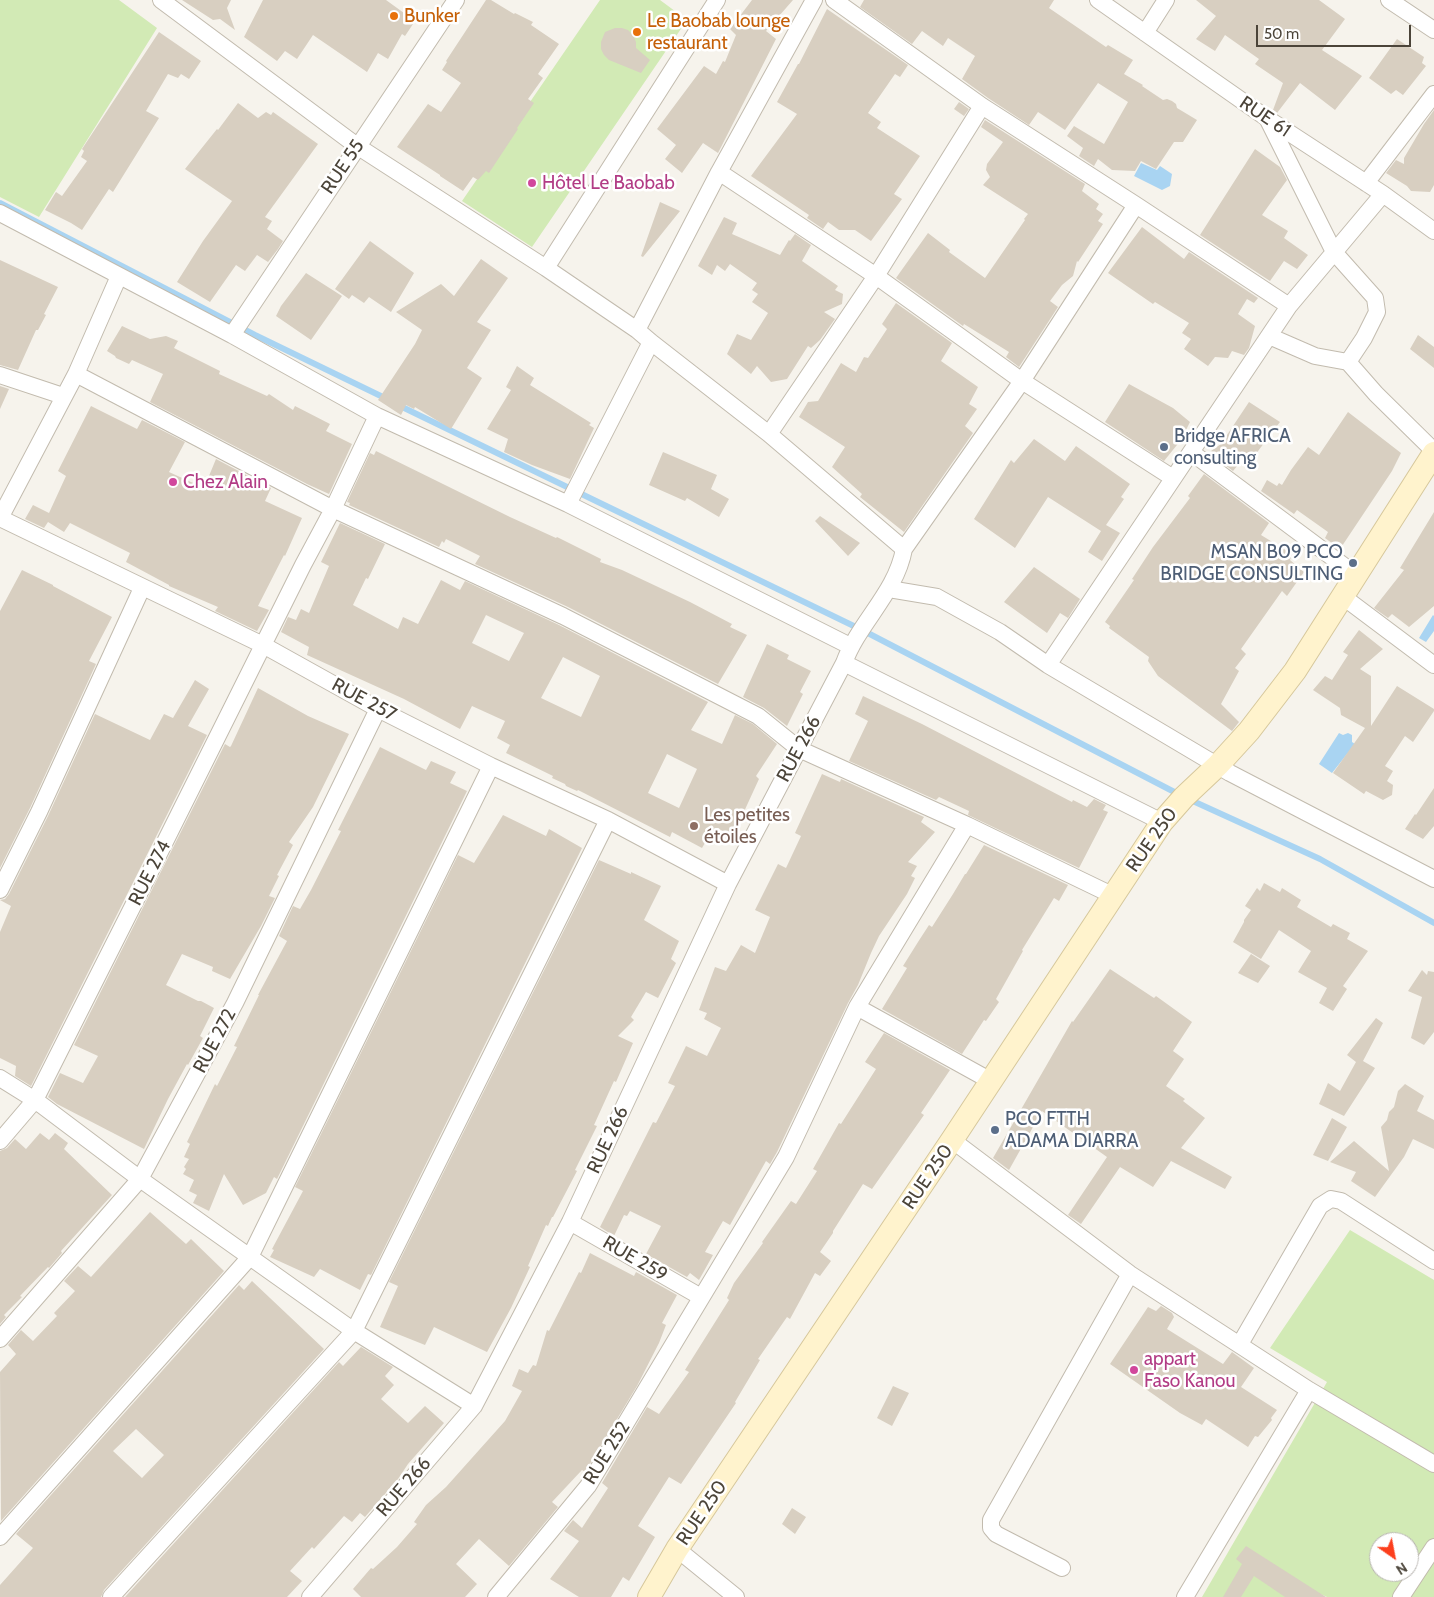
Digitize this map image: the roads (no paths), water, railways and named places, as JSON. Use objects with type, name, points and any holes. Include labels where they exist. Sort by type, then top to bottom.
[{"type":"street","points":[[161,0],[358,146],[546,268],[637,330],[769,434],[904,549]]},
{"type":"street","name":"RUE 55","points":[[232,335],[456,0]]},
{"type":"street","points":[[546,268],[717,0]]},
{"type":"street","points":[[637,330],[719,172],[814,0]]},
{"type":"street","points":[[834,0],[982,106],[1289,306]]},
{"type":"street","name":"RUE 61","points":[[1098,0],[1268,119],[1383,194],[1434,231]]},
{"type":"street","points":[[1145,33],[1166,0]]},
{"type":"street","points":[[1389,0],[1434,30]]},
{"type":"street","points":[[1366,183],[1434,94]]},
{"type":"street","points":[[769,434],[876,276],[982,106]]},
{"type":"street","points":[[1268,119],[1334,252],[1375,298],[1377,312],[1364,338],[1348,362]]},
{"type":"street","points":[[719,172],[876,276],[1022,381],[1173,478]]},
{"type":"street","points":[[1048,665],[1289,306],[1383,194]]},
{"type":"street","name":"RUE 266","points":[[310,1597],[474,1406],[570,1222],[728,884],[844,663],[850,646],[889,589],[901,563],[904,549],[1022,381],[1136,205]]},
{"type":"street","points":[[0,213],[232,335],[377,416],[568,504],[850,646]]},
{"type":"street","points":[[0,518],[76,374],[118,276]]},
{"type":"street","points":[[1269,336],[1315,356],[1348,362],[1431,462]]},
{"type":"street","points":[[568,504],[651,342]]},
{"type":"street","points":[[76,374],[333,509],[563,616],[758,716],[799,749],[967,825],[1114,896]]},
{"type":"street","points":[[0,375],[63,396]]},
{"type":"street","name":"RUE 274","points":[[0,1141],[35,1100],[333,509],[377,416]]},
{"type":"street","points":[[1191,452],[1356,575]]},
{"type":"street","name":"RUE 250","points":[[649,1597],[678,1549],[1162,822],[1184,797],[1218,766],[1249,731],[1295,671],[1342,596],[1431,462]]},
{"type":"street","name":"RUE 257","points":[[0,518],[263,645],[378,708],[491,766],[608,820],[728,884]]},
{"type":"street","points":[[0,890],[39,812],[142,588]]},
{"type":"street","points":[[889,589],[937,598],[1000,632],[1048,665],[1218,766],[1434,879]]},
{"type":"street","points":[[1342,596],[1434,665]]},
{"type":"street","points":[[844,663],[1162,822]]},
{"type":"street","name":"RUE 272","points":[[0,1339],[140,1179],[236,1003],[378,708]]},
{"type":"street","points":[[0,1537],[250,1257],[491,766]]},
{"type":"street","points":[[111,1597],[354,1331],[608,820]]},
{"type":"street","name":"RUE 252","points":[[496,1597],[588,1486],[786,1157],[857,1008],[967,825]]},
{"type":"street","points":[[857,1008],[991,1081]]},
{"type":"street","points":[[0,1078],[35,1100],[140,1179],[354,1331],[474,1406]]},
{"type":"street","points":[[952,1140],[1130,1274],[1309,1390],[1434,1464]]},
{"type":"street","points":[[1240,1344],[1320,1206],[1331,1199],[1341,1201],[1434,1261]]},
{"type":"street","name":"RUE 259","points":[[570,1222],[701,1297]]},
{"type":"street","points":[[1062,1568],[996,1534],[991,1528],[991,1520],[1130,1274]]},
{"type":"street","points":[[1185,1597],[1309,1390]]},
{"type":"street","points":[[1401,1597],[1434,1547]]},
{"type":"street","points":[[678,1549],[736,1597]]},
{"type":"water","points":[[1141,163],[1157,170],[1160,166],[1172,174],[1170,186],[1162,190],[1134,176]]},
{"type":"water","points":[[1433,615],[1434,631],[1426,642],[1419,638]]},
{"type":"water","points":[[1339,733],[1352,735],[1352,742],[1355,744],[1332,773],[1319,764]]},
{"type":"waterway","points":[[0,203],[255,335],[387,399]]},
{"type":"waterway","points":[[398,405],[862,630],[1184,797],[1320,859],[1434,923]]},
{"type":"place","name":"Bunker","points":[[394,16]]},
{"type":"place","name":"Le Baobab lounge restaurant","points":[[637,32]]},
{"type":"place","name":"Hôtel Le Baobab","points":[[532,183]]},
{"type":"place","name":"Bridge AFRICA consulting","points":[[1164,447]]},
{"type":"place","name":"Chez Alain","points":[[173,482]]},
{"type":"place","name":"MSAN B09 PCO BRIDGE CONSULTING","points":[[1353,563]]},
{"type":"place","name":"Les petites étoiles","points":[[694,826]]},
{"type":"place","name":"PCO FTTH ADAMA DIARRA","points":[[995,1130]]},
{"type":"place","name":"appart Faso Kanou","points":[[1134,1370]]}]
